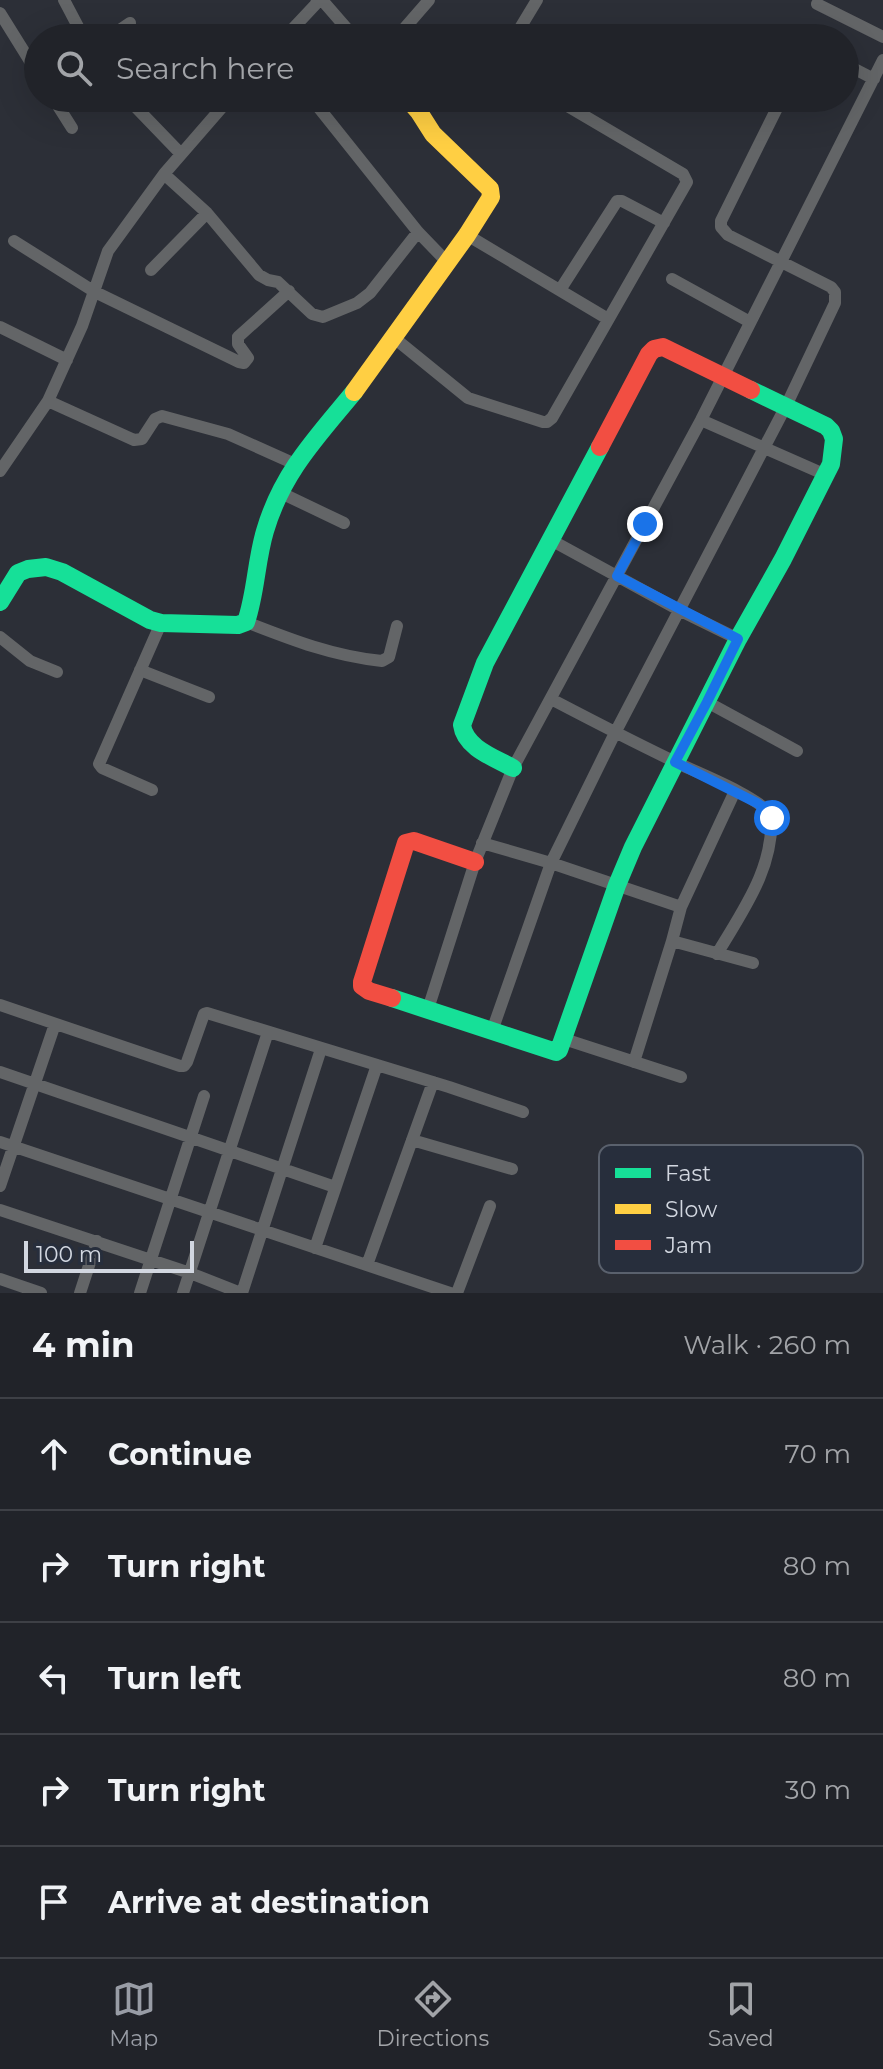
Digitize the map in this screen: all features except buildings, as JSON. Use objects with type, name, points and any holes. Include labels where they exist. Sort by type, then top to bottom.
[{"type":"street","points":[[64,0],[77,24]]},
{"type":"street","points":[[297,24],[320,0],[342,24]]},
{"type":"street","points":[[408,24],[429,0]]},
{"type":"street","points":[[522,24],[537,0]]},
{"type":"street","points":[[817,4],[857,24]]},
{"type":"street","points":[[0,13],[24,52]]},
{"type":"street","points":[[859,25],[883,37]]},
{"type":"street","points":[[859,109],[883,60]]},
{"type":"street","points":[[859,71],[874,79]]},
{"type":"street","points":[[62,112],[72,128]]},
{"type":"street","points":[[144,112],[181,154]]},
{"type":"street","points":[[0,471],[48,401],[95,292],[108,251],[164,174],[218,112]]},
{"type":"street","points":[[322,112],[418,232],[447,262]]},
{"type":"street","points":[[246,622],[252,605],[264,533],[279,492],[295,464],[358,387],[467,235],[492,193],[433,134],[419,112]]},
{"type":"street","points":[[393,337],[468,398],[547,422],[552,418],[687,182],[683,174],[578,112]]},
{"type":"street","points":[[492,1031],[551,863],[615,733],[786,406],[835,303],[836,295],[831,287],[728,235],[721,227],[721,221],[775,112]]},
{"type":"street","points":[[428,1009],[475,862],[513,768],[701,420],[857,112]]},
{"type":"street","points":[[164,174],[207,213],[259,275],[278,282],[318,317],[357,303],[370,293],[418,232]]},
{"type":"street","points":[[560,290],[617,201],[664,223]]},
{"type":"street","points":[[151,270],[207,213]]},
{"type":"street","points":[[467,235],[608,319]]},
{"type":"street","points":[[14,241],[95,292],[244,363],[248,356],[238,344],[238,337],[289,291]]},
{"type":"street","points":[[672,279],[750,322]]},
{"type":"street","points":[[0,327],[67,360]]},
{"type":"street","points":[[475,862],[414,841],[404,846],[362,986],[369,991],[553,1052],[559,1050],[633,847],[831,464],[834,445],[831,431],[826,426],[663,347],[649,354],[481,670],[462,725],[463,734],[471,744],[513,768]]},
{"type":"street","points":[[48,401],[134,440],[142,439],[155,419],[162,416],[228,434],[295,464]]},
{"type":"street","points":[[701,420],[826,475]]},
{"type":"street","points":[[279,492],[344,523]]},
{"type":"street","points":[[549,539],[738,639]]},
{"type":"street","points":[[0,602],[18,573],[46,567],[62,572],[150,620],[238,625],[246,622],[312,648],[382,661],[389,657],[397,626]]},
{"type":"street","points":[[152,790],[99,764],[161,623]]},
{"type":"street","points":[[0,637],[30,661],[57,672]]},
{"type":"street","points":[[140,670],[209,697]]},
{"type":"street","points":[[551,699],[769,811],[772,818],[765,868],[717,954]]},
{"type":"street","points":[[707,702],[797,751]]},
{"type":"street","points":[[634,1062],[681,907],[735,791]]},
{"type":"street","points":[[482,843],[681,907]]},
{"type":"street","points":[[672,941],[753,963]]},
{"type":"street","points":[[0,1005],[180,1066],[187,1062],[206,1013],[523,1112]]},
{"type":"street","points":[[0,1186],[55,1024]]},
{"type":"street","points":[[183,1293],[268,1032]]},
{"type":"street","points":[[564,1039],[681,1077]]},
{"type":"street","points":[[0,1210],[242,1293],[321,1049]]},
{"type":"street","points":[[315,1248],[377,1065]]},
{"type":"street","points":[[0,1072],[335,1187]]},
{"type":"street","points":[[367,1265],[433,1082]]},
{"type":"street","points":[[140,1293],[204,1096]]},
{"type":"street","points":[[412,1140],[512,1169]]},
{"type":"street","points":[[0,1142],[450,1293]]},
{"type":"street","points":[[457,1293],[490,1206]]},
{"type":"street","points":[[80,1293],[97,1241]]},
{"type":"street","points":[[0,1279],[41,1293]]},
{"type":"traffic: fast","points":[[392,998],[556,1052],[559,1050],[633,847],[831,464],[834,439],[826,426],[751,390]]},
{"type":"traffic: fast","points":[[0,602],[18,573],[46,567],[62,572],[150,620],[238,625],[246,622],[272,510],[302,457],[354,392]]},
{"type":"traffic: fast","points":[[513,768],[475,746],[464,733],[462,725],[485,663],[600,447]]},
{"type":"traffic: slow","points":[[354,392],[491,197],[490,189],[433,134],[419,112]]},
{"type":"traffic: jam","points":[[600,447],[654,349],[663,347],[751,390]]},
{"type":"traffic: jam","points":[[392,998],[369,991],[362,986],[362,982],[406,843],[414,841],[475,862]]},
{"type":"route","points":[[645,524],[617,576],[738,639],[675,762],[757,803],[769,811],[772,818]]}]
